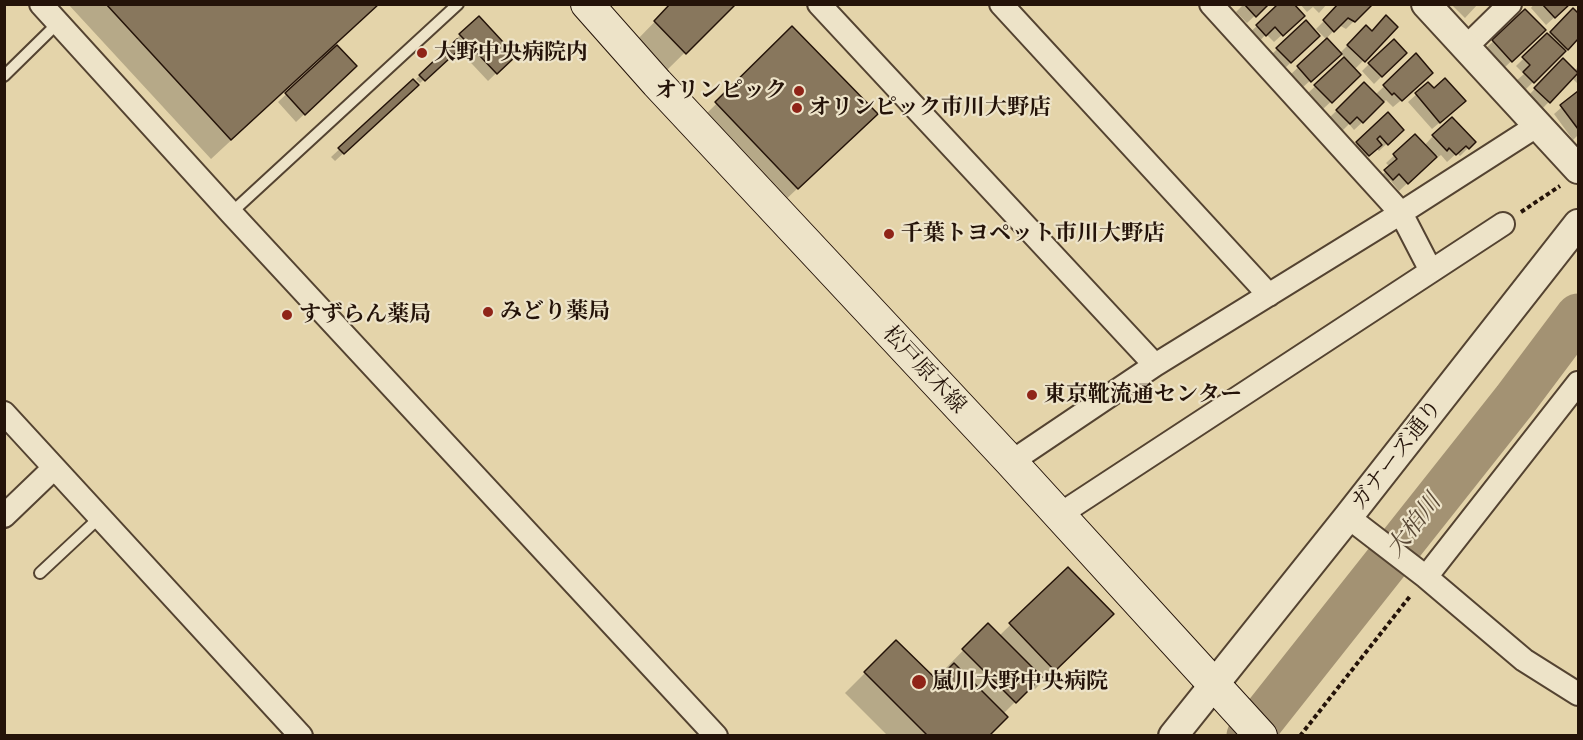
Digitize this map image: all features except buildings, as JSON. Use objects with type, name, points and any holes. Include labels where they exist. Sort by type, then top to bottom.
[{"type":"main road","name":"松戸原木線","points":[[587,4],[1261,735]]},
{"type":"street","points":[[41,4],[231,213],[716,735]]},
{"type":"street","points":[[819,4],[1155,365]]},
{"type":"street","points":[[1000,4],[1269,295]]},
{"type":"street","points":[[1211,4],[1401,213],[1431,271]]},
{"type":"street","points":[[1426,4],[1538,124],[1574,174]]},
{"type":"street","points":[[1466,47],[1510,4]]},
{"type":"street","points":[[1011,462],[1155,365],[1401,213],[1538,124]]},
{"type":"street","points":[[1059,515],[1503,224]]},
{"type":"street","name":"ガナーズ通り","points":[[1173,735],[1222,694],[1348,517],[1578,224]]},
{"type":"street","points":[[1426,577],[1578,383]]},
{"type":"street","points":[[4,413],[301,735]]},
{"type":"street","points":[[4,516],[54,468]]},
{"type":"street","points":[[1348,517],[1426,577],[1524,660],[1578,694]]},
{"type":"lane","points":[[231,213],[458,4]]},
{"type":"lane","points":[[4,76],[58,23]]},
{"type":"lane","points":[[40,573],[100,516]]},
{"type":"path","points":[[1503,224],[1574,174]]},
{"type":"path","points":[[1300,735],[1426,577]]},
{"type":"waterway","name":"大柏川","points":[[1249,736],[1515,400],[1578,316]]},
{"type":"place","name":"大野中央病院内","points":[[422,53]]},
{"type":"place","name":"オリンピック","points":[[799,91]]},
{"type":"place","name":"オリンピック市川大野店","points":[[797,108]]},
{"type":"place","name":"千葉トヨペット市川大野店","points":[[889,234]]},
{"type":"place","name":"みどり薬局","points":[[488,312]]},
{"type":"place","name":"すずらん薬局","points":[[287,315]]},
{"type":"place","name":"東京靴流通センター","points":[[1032,395]]},
{"type":"place","name":"嵐川大野中央病院","points":[[919,682]]}]
